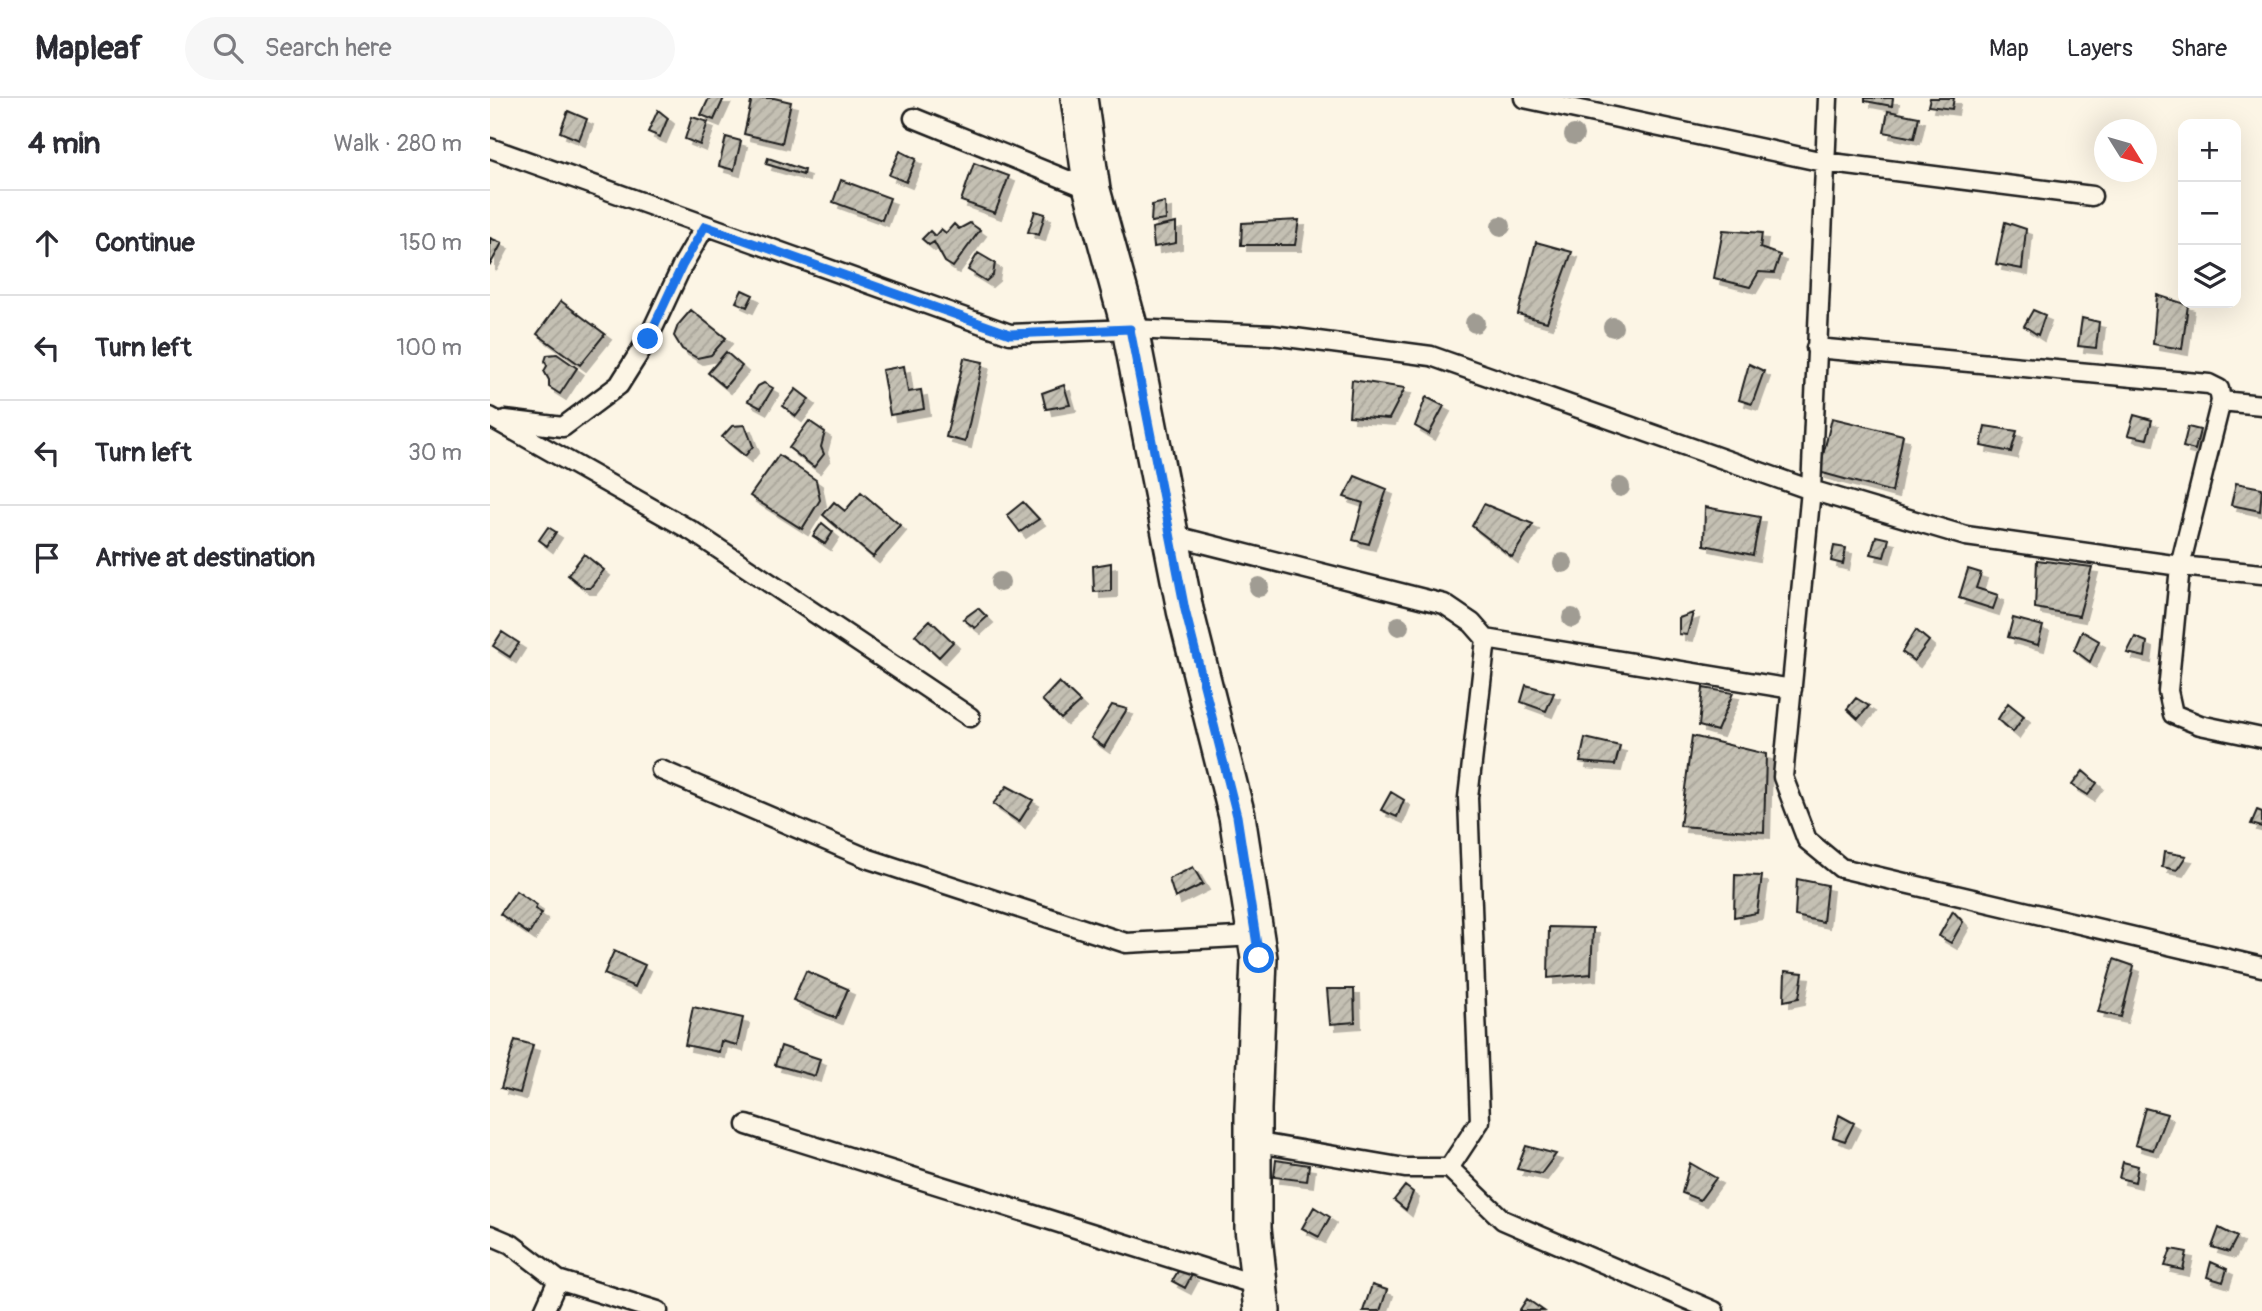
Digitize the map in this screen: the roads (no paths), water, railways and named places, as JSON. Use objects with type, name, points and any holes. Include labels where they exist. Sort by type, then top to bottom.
[{"type":"street","points":[[1079,98],[1092,190],[1130,329],[1185,610],[1237,816],[1256,936],[1259,958],[1253,1228],[1261,1298]]},
{"type":"lane","points":[[1524,98],[1824,162],[2092,196]]},
{"type":"lane","points":[[1828,98],[1811,490],[1783,777],[1807,840],[1841,868],[2262,967]]},
{"type":"lane","points":[[914,118],[1092,190]]},
{"type":"lane","points":[[490,148],[1010,334],[1130,329],[1272,335],[1432,356],[1811,490],[1966,536],[2180,566],[2262,574]]},
{"type":"lane","points":[[492,424],[563,427],[619,385],[648,339],[682,266],[705,226]]},
{"type":"lane","points":[[1816,348],[2209,384],[2220,389],[2221,401],[2180,566],[2168,691],[2173,715],[2200,725],[2262,738]]},
{"type":"lane","points":[[2221,401],[2262,405]]},
{"type":"lane","points":[[492,424],[692,531],[970,717]]},
{"type":"lane","points":[[1171,535],[1444,604],[1472,623],[1486,639],[1792,689]]},
{"type":"lane","points":[[1449,1168],[1480,1121],[1468,798],[1486,639]]},
{"type":"lane","points":[[661,770],[869,859],[1126,943],[1256,936]]},
{"type":"lane","points":[[747,1125],[1261,1298]]},
{"type":"lane","points":[[1253,1142],[1405,1168],[1449,1168],[1503,1220],[1714,1311]]},
{"type":"lane","points":[[490,1235],[510,1244],[558,1280],[658,1311]]},
{"type":"lane","points":[[544,1311],[558,1280]]}]
